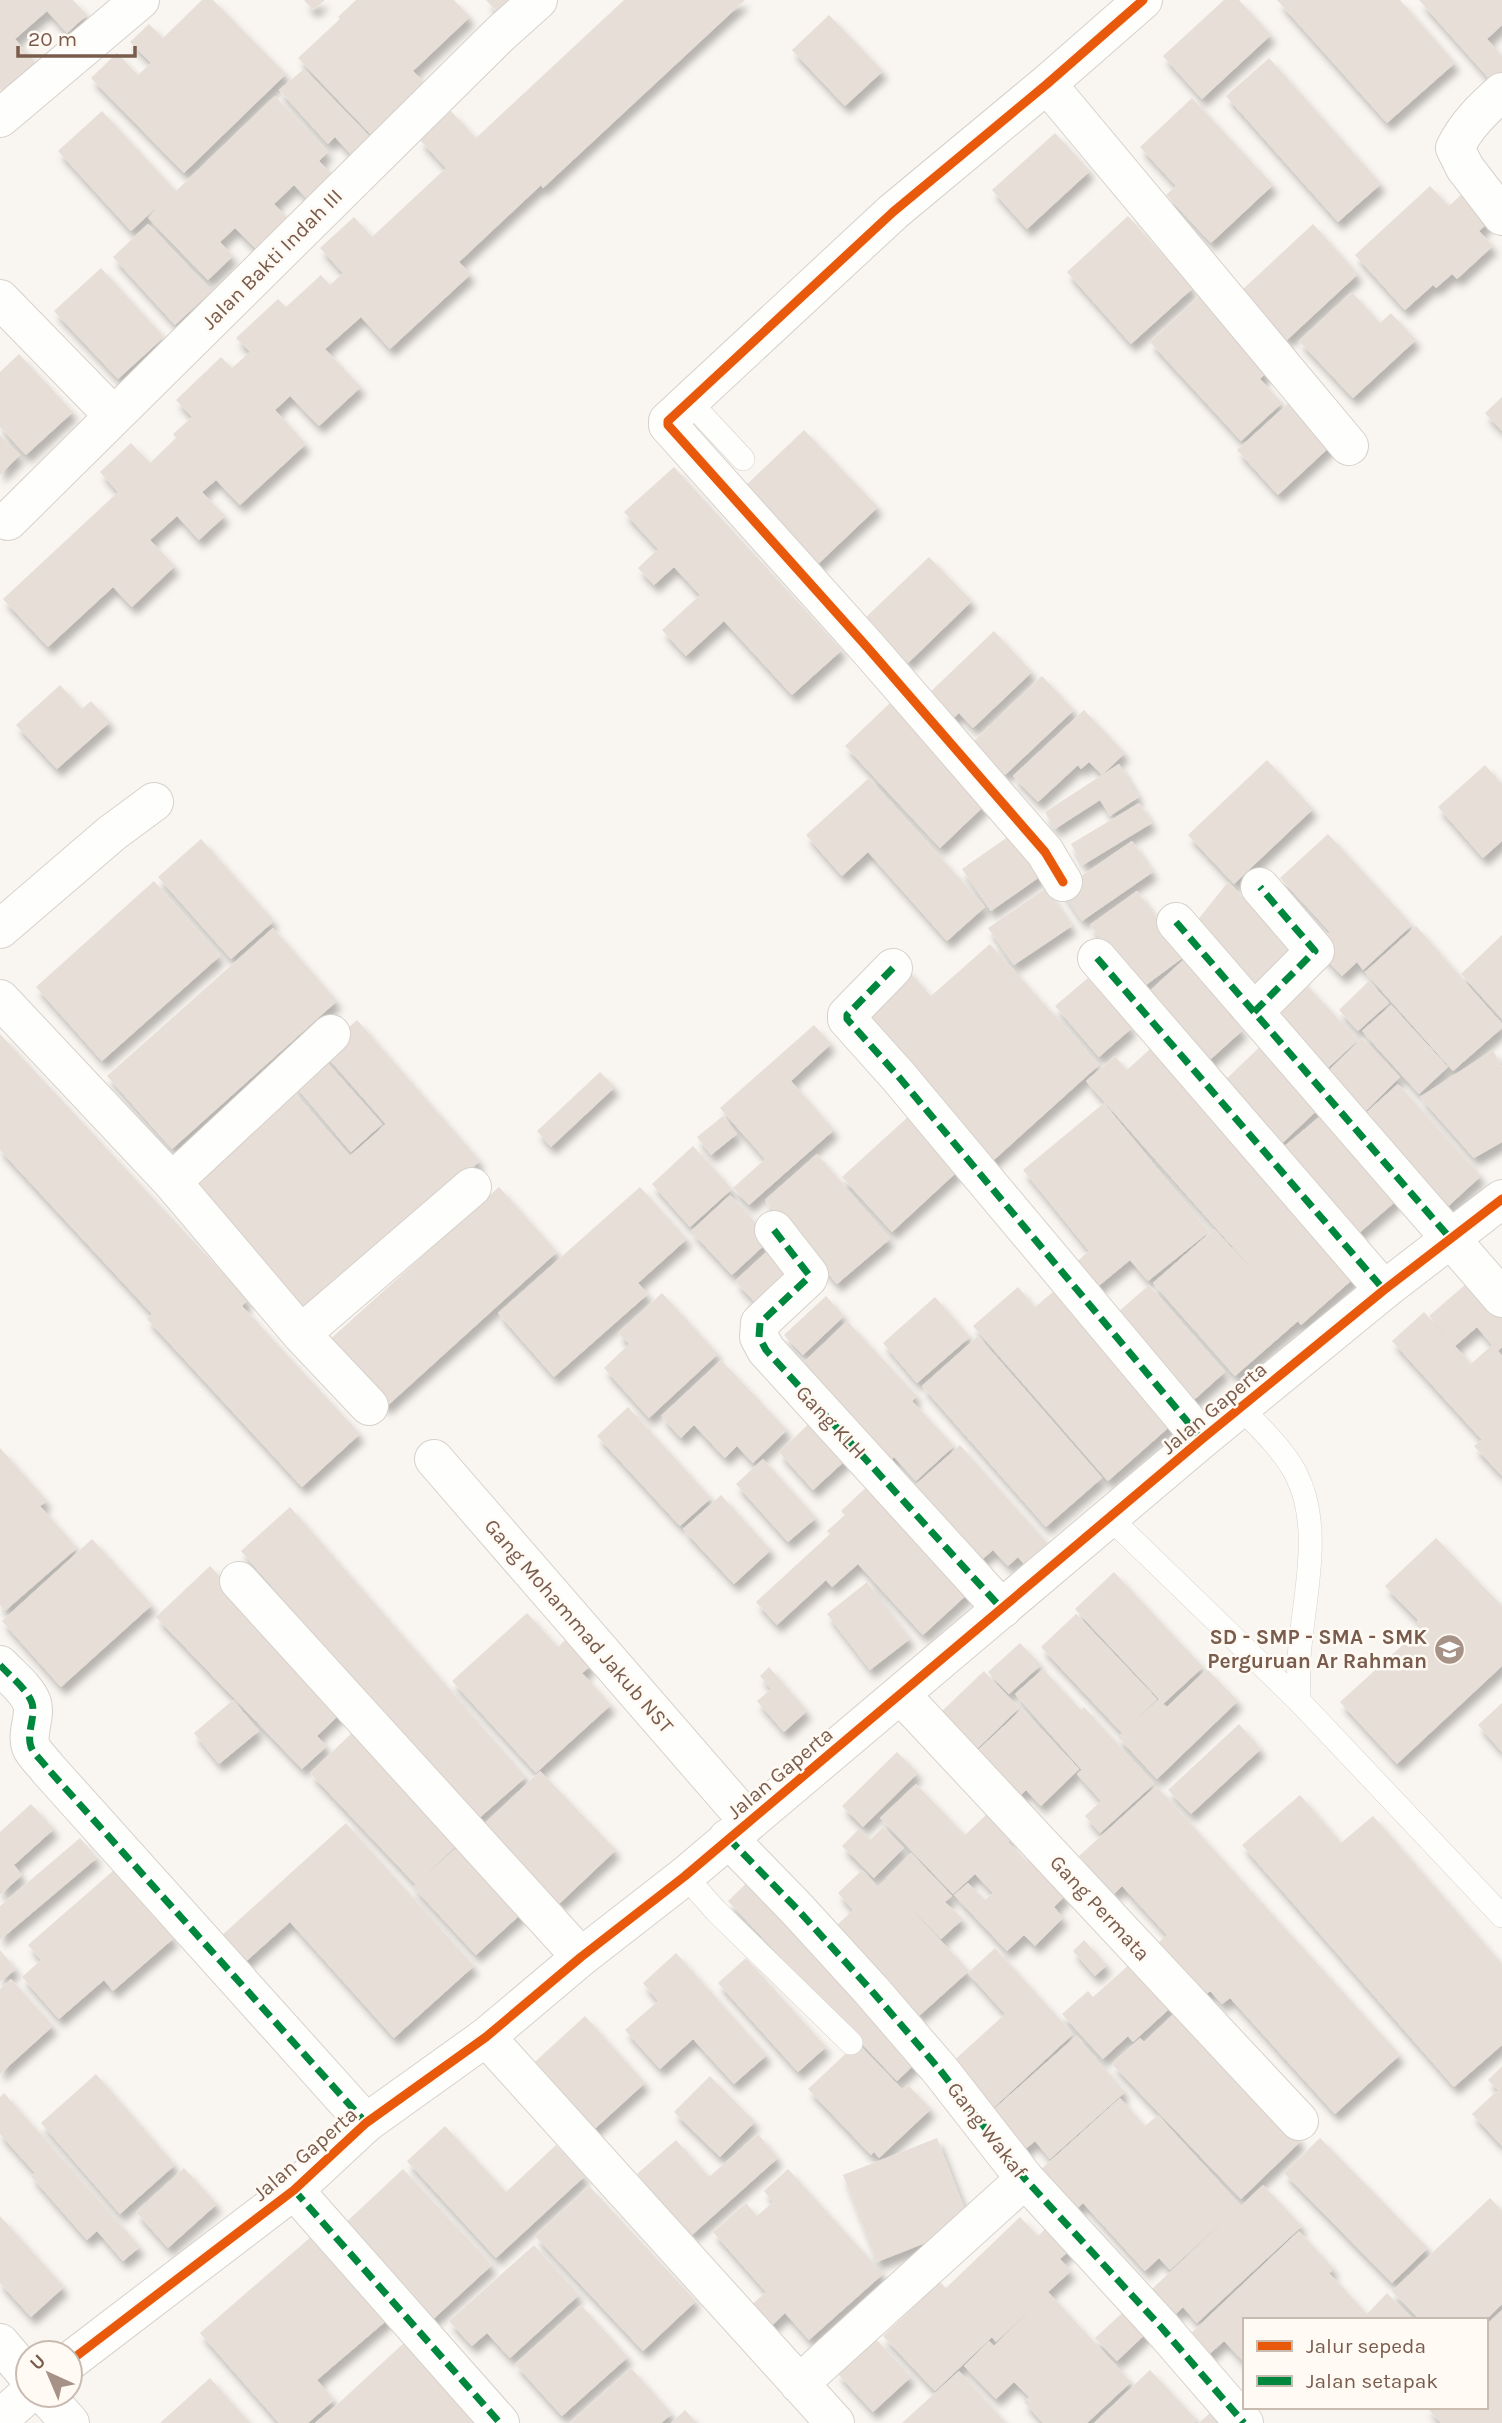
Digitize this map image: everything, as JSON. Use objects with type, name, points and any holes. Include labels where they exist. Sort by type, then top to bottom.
[{"type":"street","points":[[0,118],[140,0]]},
{"type":"street","name":"Jalan Bakti Indah III","points":[[8,521],[499,34],[538,0]]},
{"type":"street","points":[[1062,882],[1045,852],[867,647],[668,425],[668,421],[893,212],[1143,0]]},
{"type":"street","points":[[1047,84],[1349,446]]},
{"type":"street","points":[[1502,92],[1468,126],[1455,148],[1465,168],[1502,216]]},
{"type":"street","points":[[0,299],[114,416]]},
{"type":"street","points":[[6,912],[154,802]]},
{"type":"street","points":[[1254,1012],[1315,951],[1260,887]]},
{"type":"street","points":[[1176,922],[1502,1298]]},
{"type":"street","points":[[1097,958],[1384,1290]]},
{"type":"street","points":[[893,968],[847,1015],[847,1019],[898,1076],[1202,1439]]},
{"type":"street","points":[[0,999],[172,1182],[301,1334],[369,1406]]},
{"type":"street","points":[[172,1182],[331,1034]]},
{"type":"street","points":[[301,1334],[472,1187]]},
{"type":"street","name":"Jalan Gaperta","points":[[84,2350],[293,2190],[366,2123],[486,2037],[581,1957],[685,1876],[1202,1439],[1384,1290],[1502,1199]]},
{"type":"street","name":"Gang KLH","points":[[774,1230],[809,1275],[760,1323],[759,1337],[766,1350],[1002,1609]]},
{"type":"street","name":"Gang Mohammad Jakub NST","points":[[434,1459],[723,1792],[738,1830]]},
{"type":"street","points":[[239,1581],[581,1957]]},
{"type":"street","points":[[0,1665],[32,1702],[31,1747],[366,2123]]},
{"type":"street","name":"Gang Permata","points":[[901,1695],[1298,2121]]},
{"type":"street","name":"Gang Wakaf","points":[[738,1830],[797,1909],[940,2070],[1025,2179],[1143,2307],[1244,2423]]},
{"type":"street","points":[[486,2037],[835,2423]]},
{"type":"street","points":[[799,2384],[1025,2179]]},
{"type":"street","points":[[293,2190],[500,2423]]},
{"type":"street","points":[[0,2343],[14,2360]]},
{"type":"street","points":[[0,2419],[14,2406]]},
{"type":"street","points":[[58,2409],[70,2423]]},
{"type":"lane","points":[[689,401],[743,459]]},
{"type":"lane","points":[[1241,1408],[1295,1472],[1311,1518],[1308,1579],[1299,1657],[1299,1701]]},
{"type":"lane","points":[[1110,1518],[1299,1701],[1502,1916]]},
{"type":"lane","points":[[685,1876],[716,1911],[851,2043]]},
{"type":"building","points":[[0,0],[73,0],[87,15],[67,33],[47,11],[15,39],[35,62],[3,91],[0,89]]},
{"type":"building","points":[[202,0],[213,0],[286,74],[184,173],[91,78],[117,53],[138,75],[151,63],[130,42],[149,24],[163,38]]},
{"type":"building","points":[[304,0],[325,0],[313,10]]},
{"type":"building","points":[[356,0],[454,0],[470,17],[413,71],[430,89],[376,140],[298,58],[340,19],[338,17]]},
{"type":"building","points":[[486,0],[524,0],[506,21]]},
{"type":"building","points":[[624,0],[745,0],[543,188],[541,185],[459,262],[471,274],[390,349],[361,317],[325,349],[361,387],[319,426],[290,396],[275,410],[306,444],[240,505],[216,480],[202,492],[225,516],[199,540],[177,516],[150,540],[175,566],[132,607],[113,587],[48,647],[3,599],[118,492],[100,472],[131,443],[150,463],[176,438],[173,434],[192,417],[176,400],[221,357],[232,368],[250,352],[236,338],[278,299],[286,307],[321,275],[330,285],[343,273],[320,248],[354,217],[372,237],[446,168],[420,140],[451,111],[476,138]]},
{"type":"building","points":[[1224,0],[1239,0],[1271,35],[1202,99],[1163,56]]},
{"type":"building","points":[[1277,0],[1400,0],[1455,63],[1387,123]]},
{"type":"building","points":[[1419,0],[1502,0],[1502,25],[1487,39],[1502,56],[1502,73],[1492,82]]},
{"type":"building","points":[[829,15],[883,71],[845,106],[792,50]]},
{"type":"building","points":[[1269,58],[1381,184],[1338,222],[1226,96]]},
{"type":"building","points":[[304,69],[375,142],[356,160],[335,137],[328,144],[279,90]]},
{"type":"building","points":[[275,96],[328,152],[319,161],[340,182],[314,206],[294,185],[274,204],[296,227],[264,257],[235,228],[220,242],[233,256],[208,280],[148,218],[157,207],[131,231],[58,151],[102,111],[176,191]]},
{"type":"building","points":[[1192,98],[1273,185],[1211,243],[1166,195],[1176,186],[1140,147]]},
{"type":"building","points":[[1055,133],[1090,171],[1027,229],[992,190]]},
{"type":"building","points":[[1430,186],[1449,206],[1464,192],[1490,221],[1479,231],[1493,246],[1457,279],[1452,274],[1436,288],[1433,285],[1405,310],[1355,255]]},
{"type":"building","points":[[1128,216],[1193,288],[1131,344],[1067,272]]},
{"type":"building","points":[[148,224],[212,291],[175,325],[113,257]]},
{"type":"building","points":[[1313,224],[1358,274],[1287,340],[1241,291]]},
{"type":"building","points":[[101,268],[164,337],[118,379],[54,311]]},
{"type":"building","points":[[1352,292],[1380,323],[1391,313],[1416,340],[1353,398],[1299,341]]},
{"type":"building","points":[[1199,296],[1268,371],[1260,379],[1282,403],[1241,441],[1150,342]]},
{"type":"building","points":[[19,354],[73,412],[26,455],[0,427],[0,372]]},
{"type":"building","points":[[1502,397],[1502,431],[1485,413]]},
{"type":"building","points":[[1294,398],[1335,442],[1278,495],[1237,450]]},
{"type":"building","points":[[804,430],[878,507],[816,566],[742,489]]},
{"type":"building","points":[[0,435],[20,455],[0,475]]},
{"type":"building","points":[[674,467],[842,650],[792,695],[724,621],[686,656],[662,630],[700,595],[674,567],[654,585],[638,568],[658,549],[624,512]]},
{"type":"building","points":[[929,557],[972,601],[908,663],[865,618]]},
{"type":"building","points":[[994,631],[1032,672],[973,728],[959,713],[948,723],[924,698]]},
{"type":"building","points":[[1042,676],[1074,710],[1005,775],[973,742]]},
{"type":"building","points":[[60,685],[82,709],[91,701],[110,722],[57,769],[16,725]]},
{"type":"building","points":[[890,703],[985,805],[940,848],[845,746]]},
{"type":"building","points":[[1084,710],[1125,753],[1102,775],[1089,762],[1081,769],[1078,765],[1038,802],[1013,776]]},
{"type":"building","points":[[1267,760],[1313,809],[1234,884],[1188,835]]},
{"type":"building","points":[[1119,764],[1139,797],[1110,816],[1100,800],[1055,829],[1045,812]]},
{"type":"building","points":[[1485,765],[1502,784],[1502,841],[1483,858],[1438,807]]},
{"type":"building","points":[[869,778],[985,907],[947,941],[868,852],[842,876],[806,835]]},
{"type":"building","points":[[1139,803],[1152,823],[1083,865],[1071,844]]},
{"type":"building","points":[[1019,829],[1048,871],[991,911],[962,869]]},
{"type":"building","points":[[1328,834],[1412,925],[1363,970],[1357,962],[1342,976],[1314,946],[1330,932],[1280,878]]},
{"type":"building","points":[[201,839],[274,921],[231,959],[158,877]]},
{"type":"building","points":[[1132,841],[1153,872],[1082,921],[1061,890]]},
{"type":"building","points":[[154,881],[220,956],[102,1061],[36,987]]},
{"type":"building","points":[[1228,882],[1295,950],[1250,995],[1193,926]]},
{"type":"building","points":[[1046,888],[1072,926],[1014,965],[988,928]]},
{"type":"building","points":[[1137,891],[1185,956],[1138,991],[1090,925]]},
{"type":"building","points":[[1416,926],[1502,1024],[1502,1028],[1453,1071],[1365,972]]},
{"type":"building","points":[[273,928],[337,1001],[172,1149],[107,1076]]},
{"type":"building","points":[[1502,935],[1502,1019],[1461,974]]},
{"type":"building","points":[[990,944],[1099,1065],[985,1168],[850,1017],[905,967],[931,996]]},
{"type":"building","points":[[1195,949],[1243,1002],[1229,1014],[1243,1030],[1202,1067],[1140,1000]]},
{"type":"building","points":[[1295,973],[1358,1040],[1317,1078],[1258,1011]]},
{"type":"building","points":[[1088,978],[1132,1028],[1099,1057],[1055,1006]]},
{"type":"building","points":[[1369,981],[1389,1003],[1358,1031],[1339,1010]]},
{"type":"building","points":[[1391,1005],[1448,1067],[1419,1094],[1362,1031]]},
{"type":"building","points":[[357,1020],[480,1161],[302,1318],[179,1178],[286,1084],[350,1156],[386,1124],[322,1051]]},
{"type":"building","points":[[814,1025],[831,1044],[791,1081],[834,1130],[749,1205],[733,1188],[765,1159],[720,1108]]},
{"type":"building","points":[[0,1034],[248,1300],[242,1306],[360,1434],[302,1487],[147,1319],[152,1314],[0,1150]]},
{"type":"building","points":[[1269,1038],[1328,1100],[1277,1148],[1219,1086]]},
{"type":"building","points":[[1362,1038],[1400,1077],[1359,1118],[1320,1079]]},
{"type":"building","points":[[1160,1040],[1362,1271],[1301,1325],[1298,1321],[1235,1376],[1153,1283],[1214,1229],[1253,1270],[1086,1081],[1115,1056],[1127,1070]]},
{"type":"building","points":[[1493,1050],[1502,1067],[1502,1142],[1474,1158],[1420,1097]]},
{"type":"building","points":[[320,1055],[382,1124],[351,1152],[292,1082]]},
{"type":"building","points":[[600,1072],[615,1087],[551,1147],[537,1131]]},
{"type":"building","points":[[1398,1084],[1481,1176],[1442,1212],[1359,1119]]},
{"type":"building","points":[[1104,1103],[1209,1232],[1148,1281],[1130,1260],[1095,1289],[1074,1264],[1089,1251],[1023,1170]]},
{"type":"building","points":[[1330,1108],[1403,1195],[1351,1240],[1275,1154]]},
{"type":"building","points":[[723,1116],[737,1134],[711,1155],[697,1137]]},
{"type":"building","points":[[909,1116],[959,1170],[892,1232],[842,1177]]},
{"type":"building","points":[[693,1146],[732,1189],[690,1227],[652,1184]]},
{"type":"building","points":[[817,1154],[890,1239],[837,1284],[765,1200]]},
{"type":"building","points":[[499,1187],[557,1252],[386,1407],[327,1342]]},
{"type":"building","points":[[640,1187],[687,1239],[638,1283],[648,1294],[554,1377],[498,1313]]},
{"type":"building","points":[[730,1195],[771,1239],[732,1275],[691,1231]]},
{"type":"building","points":[[776,1243],[806,1274],[765,1313],[735,1281]]},
{"type":"building","points":[[1474,1277],[1502,1309],[1502,1347],[1498,1351],[1502,1356],[1502,1476],[1474,1446],[1482,1440],[1392,1341],[1424,1312],[1447,1337],[1429,1316]],"holes":[[[1477,1327],[1492,1345],[1471,1364],[1455,1346]]]},
{"type":"building","points":[[1149,1285],[1225,1372],[1185,1408],[1109,1320]]},
{"type":"building","points":[[1060,1286],[1177,1420],[1108,1481],[973,1326],[1018,1287],[1035,1307]]},
{"type":"building","points":[[662,1293],[718,1354],[649,1418],[604,1368],[629,1344],[618,1333]]},
{"type":"building","points":[[826,1296],[844,1316],[803,1355],[784,1335]]},
{"type":"building","points":[[935,1297],[970,1337],[917,1383],[883,1343]]},
{"type":"building","points":[[847,1321],[917,1396],[912,1401],[954,1446],[916,1481],[894,1457],[888,1463],[803,1363]]},
{"type":"building","points":[[978,1336],[1102,1478],[1046,1527],[922,1386]]},
{"type":"building","points":[[721,1360],[787,1430],[753,1463],[737,1446],[725,1458],[694,1425],[681,1438],[661,1416]]},
{"type":"building","points":[[628,1407],[711,1498],[680,1526],[597,1436]]},
{"type":"building","points":[[813,1420],[848,1458],[813,1490],[779,1452]]},
{"type":"building","points":[[960,1445],[1048,1544],[1025,1565],[1018,1557],[1008,1566],[993,1550],[979,1562],[913,1487]]},
{"type":"building","points":[[0,1448],[47,1501],[40,1506],[77,1548],[5,1611],[0,1605]]},
{"type":"building","points":[[763,1459],[816,1518],[788,1542],[736,1484]]},
{"type":"building","points":[[874,1480],[973,1589],[923,1635],[858,1564],[832,1587],[826,1580],[777,1625],[756,1602],[830,1534],[827,1531],[845,1515],[841,1511]]},
{"type":"building","points":[[721,1495],[771,1550],[734,1584],[683,1529]]},
{"type":"building","points":[[290,1507],[526,1777],[477,1820],[241,1551]]},
{"type":"building","name":"SD - SMP - SMA - SMK Perguruan Ar Rahman","points":[[1436,1538],[1502,1606],[1502,1666],[1397,1764],[1340,1702],[1416,1633],[1418,1620],[1385,1586]]},
{"type":"building","points":[[92,1539],[152,1605],[61,1687],[2,1621]]},
{"type":"building","points":[[210,1566],[346,1708],[317,1736],[327,1746],[302,1769],[156,1617]]},
{"type":"building","points":[[1114,1572],[1203,1667],[1163,1704],[1167,1707],[1207,1669],[1238,1701],[1157,1779],[1118,1737],[1122,1733],[1041,1647],[1076,1614],[1157,1699],[1137,1719],[1159,1699],[1075,1609]]},
{"type":"building","points":[[867,1582],[910,1639],[870,1670],[827,1614]]},
{"type":"building","points":[[527,1613],[558,1647],[567,1638],[592,1665],[582,1673],[611,1705],[536,1773],[452,1681]]},
{"type":"building","points":[[1020,1643],[1041,1665],[1009,1694],[988,1672]]},
{"type":"building","points":[[769,1667],[807,1711],[784,1732],[757,1701],[771,1689],[760,1676]]},
{"type":"building","points":[[1043,1669],[1081,1710],[1084,1707],[1154,1784],[1100,1833],[1085,1816],[1101,1801],[1077,1774],[1082,1770],[1015,1694]]},
{"type":"building","points":[[984,1671],[1019,1708],[977,1749],[941,1712]]},
{"type":"building","points":[[233,1700],[259,1731],[219,1764],[194,1733]]},
{"type":"building","points":[[1502,1703],[1502,1752],[1478,1725]]},
{"type":"building","points":[[1022,1709],[1079,1769],[1041,1806],[1026,1790],[1020,1796],[977,1751]]},
{"type":"building","points":[[1239,1724],[1261,1749],[1191,1814],[1168,1790]]},
{"type":"building","points":[[355,1730],[460,1842],[425,1876],[469,1836],[531,1905],[476,1955],[413,1887],[416,1885],[310,1773]]},
{"type":"building","points":[[897,1752],[918,1773],[863,1827],[842,1806]]},
{"type":"building","points":[[540,1771],[616,1850],[559,1904],[483,1825]]},
{"type":"building","points":[[916,1784],[965,1835],[987,1814],[1011,1839],[1008,1842],[1027,1861],[1031,1857],[1066,1895],[1054,1907],[1063,1918],[1035,1946],[1024,1935],[1007,1951],[954,1895],[968,1883],[985,1900],[993,1893],[975,1874],[953,1894],[880,1818]]},
{"type":"building","points":[[1156,1786],[1400,2055],[1335,2114],[1230,1998],[1222,2004],[1210,1991],[1201,1999],[1154,1947],[1167,1935],[1122,1886],[1114,1894],[1079,1856]]},
{"type":"building","points":[[1300,1795],[1341,1843],[1373,1816],[1502,1964],[1502,2045],[1454,2087],[1242,1845]]},
{"type":"building","points":[[31,1804],[54,1829],[14,1865],[22,1875],[0,1895],[0,1832]]},
{"type":"building","points":[[346,1823],[474,1966],[394,2038],[290,1922],[243,1964],[219,1938]]},
{"type":"building","points":[[883,1827],[904,1848],[874,1878],[842,1846],[859,1829],[870,1840]]},
{"type":"building","points":[[80,1838],[97,1858],[0,1940],[0,1906]]},
{"type":"building","points":[[911,1853],[952,1896],[945,1902],[963,1919],[941,1939],[908,1905],[969,1971],[919,2016],[836,1926],[853,1910],[838,1893],[862,1870],[878,1887]]},
{"type":"building","points":[[114,1870],[174,1938],[113,1991],[104,1980],[59,2019],[22,1977],[41,1960],[28,1945]]},
{"type":"building","points":[[756,1874],[919,2060],[897,2081],[728,1901]]},
{"type":"building","points":[[1084,1940],[1107,1965],[1095,1976],[1073,1951]]},
{"type":"building","points":[[995,1948],[1073,2034],[989,2112],[948,2066],[1005,2014],[968,1973]]},
{"type":"building","points":[[0,1950],[16,1969],[0,1982]]},
{"type":"building","points":[[676,1953],[767,2055],[734,2084],[693,2039],[660,2069],[625,2030],[658,2001],[643,1983]]},
{"type":"building","points":[[1139,1956],[1179,2000],[1133,2042],[1128,2036],[1103,2059],[1062,2014],[1088,1991],[1093,1997]]},
{"type":"building","points":[[746,1958],[826,2047],[798,2072],[718,1983]]},
{"type":"building","points":[[11,1979],[53,2026],[0,2074],[0,1989]]},
{"type":"building","points":[[1181,2007],[1255,2093],[1301,2141],[1241,2199],[1112,2064],[1140,2038],[1144,2042]]},
{"type":"building","points":[[585,2016],[645,2083],[587,2136],[526,2070]]},
{"type":"building","points":[[1076,2036],[1125,2092],[1050,2159],[1035,2141],[1017,2156],[984,2118]]},
{"type":"building","points":[[857,2043],[903,2090],[908,2085],[931,2109],[879,2158],[874,2152],[871,2155],[808,2089]]},
{"type":"building","points":[[1502,2066],[1502,2146],[1472,2114],[1498,2090],[1488,2080]]},
{"type":"building","points":[[96,2074],[175,2165],[120,2214],[41,2123]]},
{"type":"building","points":[[710,2076],[755,2122],[720,2157],[674,2112]]},
{"type":"building","points":[[4,2093],[140,2247],[123,2261],[97,2231],[87,2240],[31,2176],[35,2173],[0,2134],[0,2097]]},
{"type":"building","points":[[1120,2098],[1145,2126],[1158,2115],[1241,2206],[1263,2185],[1302,2226],[1197,2323],[1183,2307],[1175,2315],[1151,2290],[1227,2218],[1170,2270],[1159,2258],[1145,2271],[1083,2203],[1074,2212],[1038,2172]]},
{"type":"building","points":[[445,2126],[506,2192],[556,2145],[585,2176],[496,2258],[407,2161]]},
{"type":"building","points":[[758,2134],[778,2158],[692,2235],[637,2174],[676,2140],[709,2177]]},
{"type":"building","points":[[937,2138],[971,2225],[877,2262],[843,2175]]},
{"type":"building","points":[[1320,2138],[1428,2248],[1392,2283],[1284,2173]]},
{"type":"building","points":[[184,2168],[217,2204],[168,2248],[136,2212]]},
{"type":"building","points":[[403,2169],[492,2265],[428,2324],[339,2229]]},
{"type":"building","points":[[788,2169],[883,2274],[809,2340],[785,2313],[767,2330],[748,2308],[766,2292],[713,2232],[746,2203],[757,2216],[773,2202],[764,2191]]},
{"type":"building","points":[[589,2186],[696,2301],[643,2351],[535,2236]]},
{"type":"building","points":[[1490,2198],[1502,2211],[1502,2304],[1488,2318],[1418,2318],[1392,2291]]},
{"type":"building","points":[[0,2216],[64,2287],[31,2317],[0,2283]]},
{"type":"building","points":[[1020,2217],[1038,2236],[1051,2223],[1073,2247],[1060,2259],[1071,2271],[1048,2292],[1131,2382],[1087,2423],[1043,2423],[1024,2402],[1029,2397],[1014,2382],[996,2399],[964,2366],[989,2341],[994,2346],[1031,2309],[996,2342],[992,2337],[935,2391],[883,2336],[940,2282],[946,2288]]},
{"type":"building","points":[[319,2230],[393,2315],[317,2380],[334,2400],[308,2423],[279,2423],[200,2333]]},
{"type":"building","points":[[1299,2231],[1334,2269],[1329,2273],[1367,2314],[1387,2293],[1412,2318],[1243,2318],[1243,2361],[1224,2341],[1204,2359],[1185,2339]]},
{"type":"building","points":[[534,2245],[579,2295],[510,2358],[487,2333],[472,2346],[449,2321]]},
{"type":"building","points":[[1133,2303],[1154,2326],[1117,2361],[1095,2338]]},
{"type":"building","points":[[581,2305],[628,2357],[562,2416],[515,2364]]},
{"type":"building","points":[[1502,2310],[1502,2423],[1441,2423],[1428,2409],[1488,2409],[1488,2323]]},
{"type":"building","points":[[875,2338],[911,2377],[873,2412],[837,2373]]},
{"type":"building","points":[[405,2342],[477,2423],[315,2423],[341,2401]]},
{"type":"building","points":[[631,2368],[672,2414],[661,2423],[570,2423]]},
{"type":"building","points":[[1150,2370],[1197,2420],[1194,2423],[1094,2423]]},
{"type":"building","points":[[959,2371],[1006,2423],[902,2423]]},
{"type":"building","points":[[210,2378],[250,2423],[160,2423]]},
{"type":"building","points":[[685,2410],[697,2423],[671,2423]]},
{"type":"building","points":[[1212,2411],[1223,2423],[1199,2423]]},
{"type":"marked path","points":[[1254,1012],[1315,951],[1260,887]]},
{"type":"marked path","points":[[1176,922],[1450,1238]]},
{"type":"marked path","points":[[1097,958],[1384,1290]]},
{"type":"marked path","points":[[893,968],[847,1015],[847,1019],[898,1076],[1202,1439]]},
{"type":"marked path","points":[[774,1230],[809,1275],[760,1323],[759,1337],[766,1350],[1002,1609]]},
{"type":"marked path","points":[[0,1665],[30,1698],[33,1714],[30,1742],[36,1755],[366,2123]]},
{"type":"marked path","points":[[728,1838],[871,1990],[940,2070],[1025,2179],[1161,2327],[1244,2423]]},
{"type":"marked path","points":[[294,2190],[500,2423]]},
{"type":"cycle path","points":[[1063,882],[1045,852],[867,647],[668,425],[668,421],[893,212],[1143,0]]},
{"type":"cycle path","points":[[84,2350],[294,2190],[366,2123],[486,2037],[581,1957],[685,1876],[1202,1439],[1384,1290],[1502,1199]]},
{"type":"place","name":"SD - SMP - SMA - SMK Perguruan Ar Rahman","points":[[1450,1649]]}]
